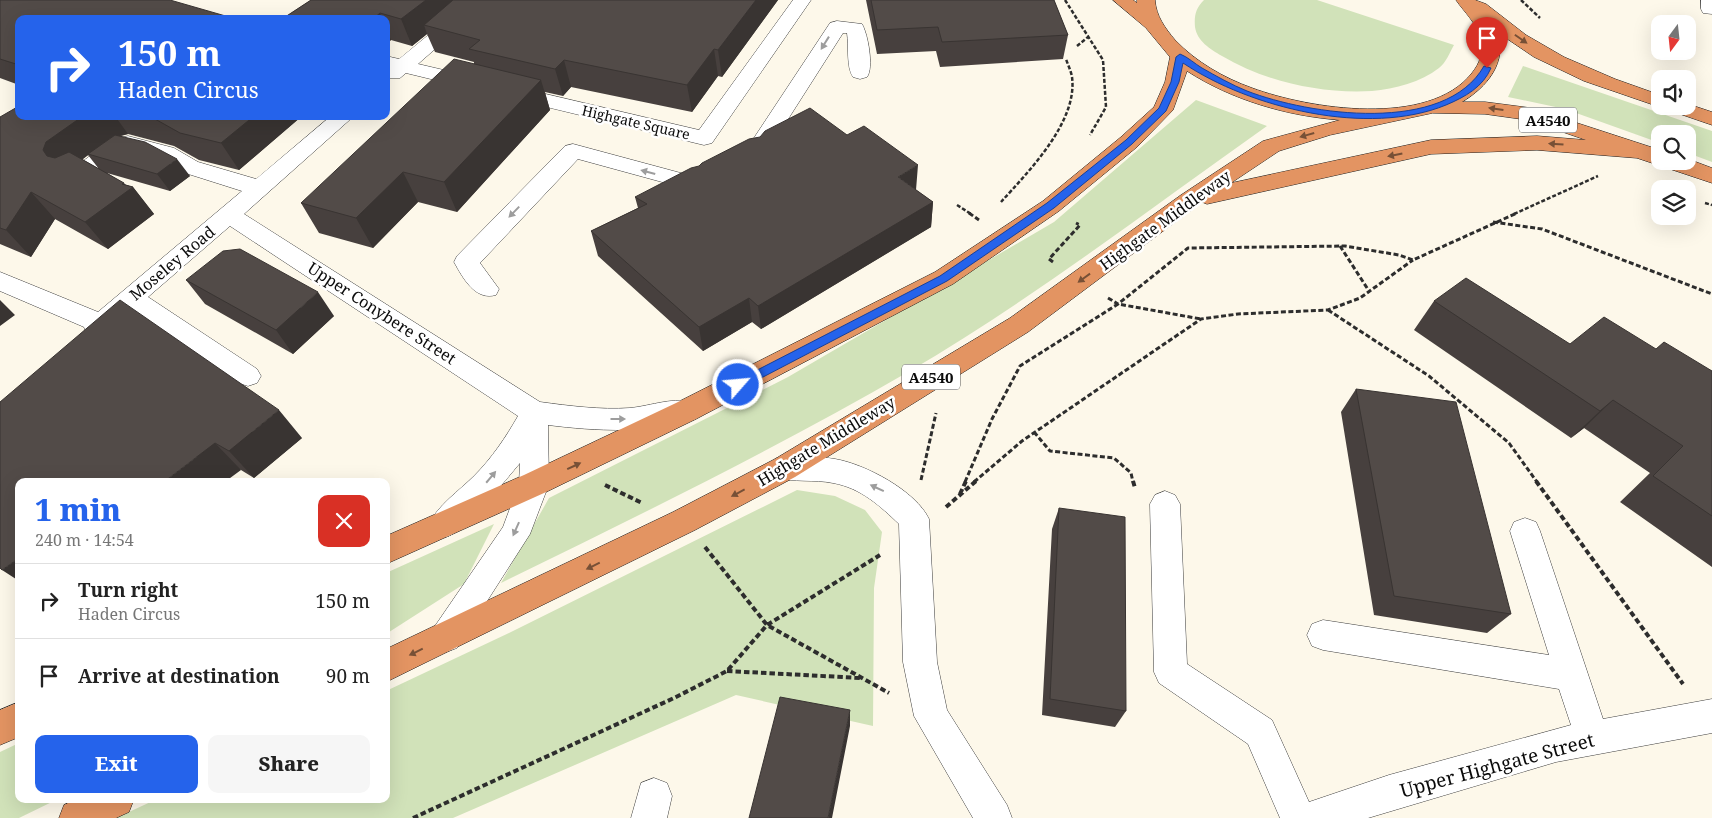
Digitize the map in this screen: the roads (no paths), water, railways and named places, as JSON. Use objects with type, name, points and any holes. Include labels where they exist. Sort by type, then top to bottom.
[{"type":"highway","points":[[1122,0],[1152,24]]},
{"type":"highway","name":"A4540","points":[[1146,0],[1152,24],[1180,57],[1199,70],[1244,92],[1297,108],[1353,115],[1485,108],[1531,114],[1650,154]]},
{"type":"highway","name":"A4540","points":[[1466,0],[1526,43],[1619,88],[1651,99]]},
{"type":"highway","name":"A4540","points":[[1419,110],[1462,95],[1483,78],[1492,57],[1490,35],[1477,13],[1466,0]]},
{"type":"highway","points":[[390,548],[583,462],[944,278],[1051,206],[1129,142],[1163,110],[1175,82],[1180,57]]},
{"type":"highway","name":"Highgate Middleway","points":[[390,664],[684,521],[785,468],[967,355],[1019,325],[1190,200],[1271,146],[1326,129],[1419,110]]},
{"type":"highway","points":[[1696,114],[1712,119]]},
{"type":"highway","points":[[1190,200],[1314,171],[1431,147],[1537,143],[1650,154]]},
{"type":"highway","points":[[1695,170],[1712,176]]},
{"type":"highway","points":[[0,728],[15,721]]},
{"type":"highway","points":[[77,818],[108,803]]},
{"type":"street","points":[[394,64],[482,0]]},
{"type":"street","name":"Highgate Square","points":[[394,64],[704,138],[802,0]]},
{"type":"street","points":[[754,155],[837,27],[855,28],[859,46],[860,73]]},
{"type":"street","name":"Moseley Road","points":[[79,342],[339,120]]},
{"type":"street","points":[[78,176],[119,145],[128,143],[166,153],[190,167],[259,188]]},
{"type":"street","points":[[487,290],[466,262],[573,151],[695,184]]},
{"type":"street","name":"Upper Conybere Street","points":[[229,215],[534,412],[588,419],[629,419],[686,411]]},
{"type":"street","points":[[0,281],[101,324]]},
{"type":"street","points":[[130,298],[248,376]]},
{"type":"street","points":[[446,637],[515,534],[534,484],[534,412]]},
{"type":"street","points":[[444,524],[486,483],[514,450],[534,412]]},
{"type":"street","points":[[785,468],[836,470],[883,490],[914,527],[920,662],[931,716],[994,818]]},
{"type":"street","points":[[1166,504],[1171,672],[1260,732],[1298,818]]},
{"type":"street","points":[[1525,531],[1592,738]]},
{"type":"street","points":[[1323,635],[1572,675]]},
{"type":"street","name":"Upper Highgate Street","points":[[1314,818],[1556,745],[1712,716]]}]
